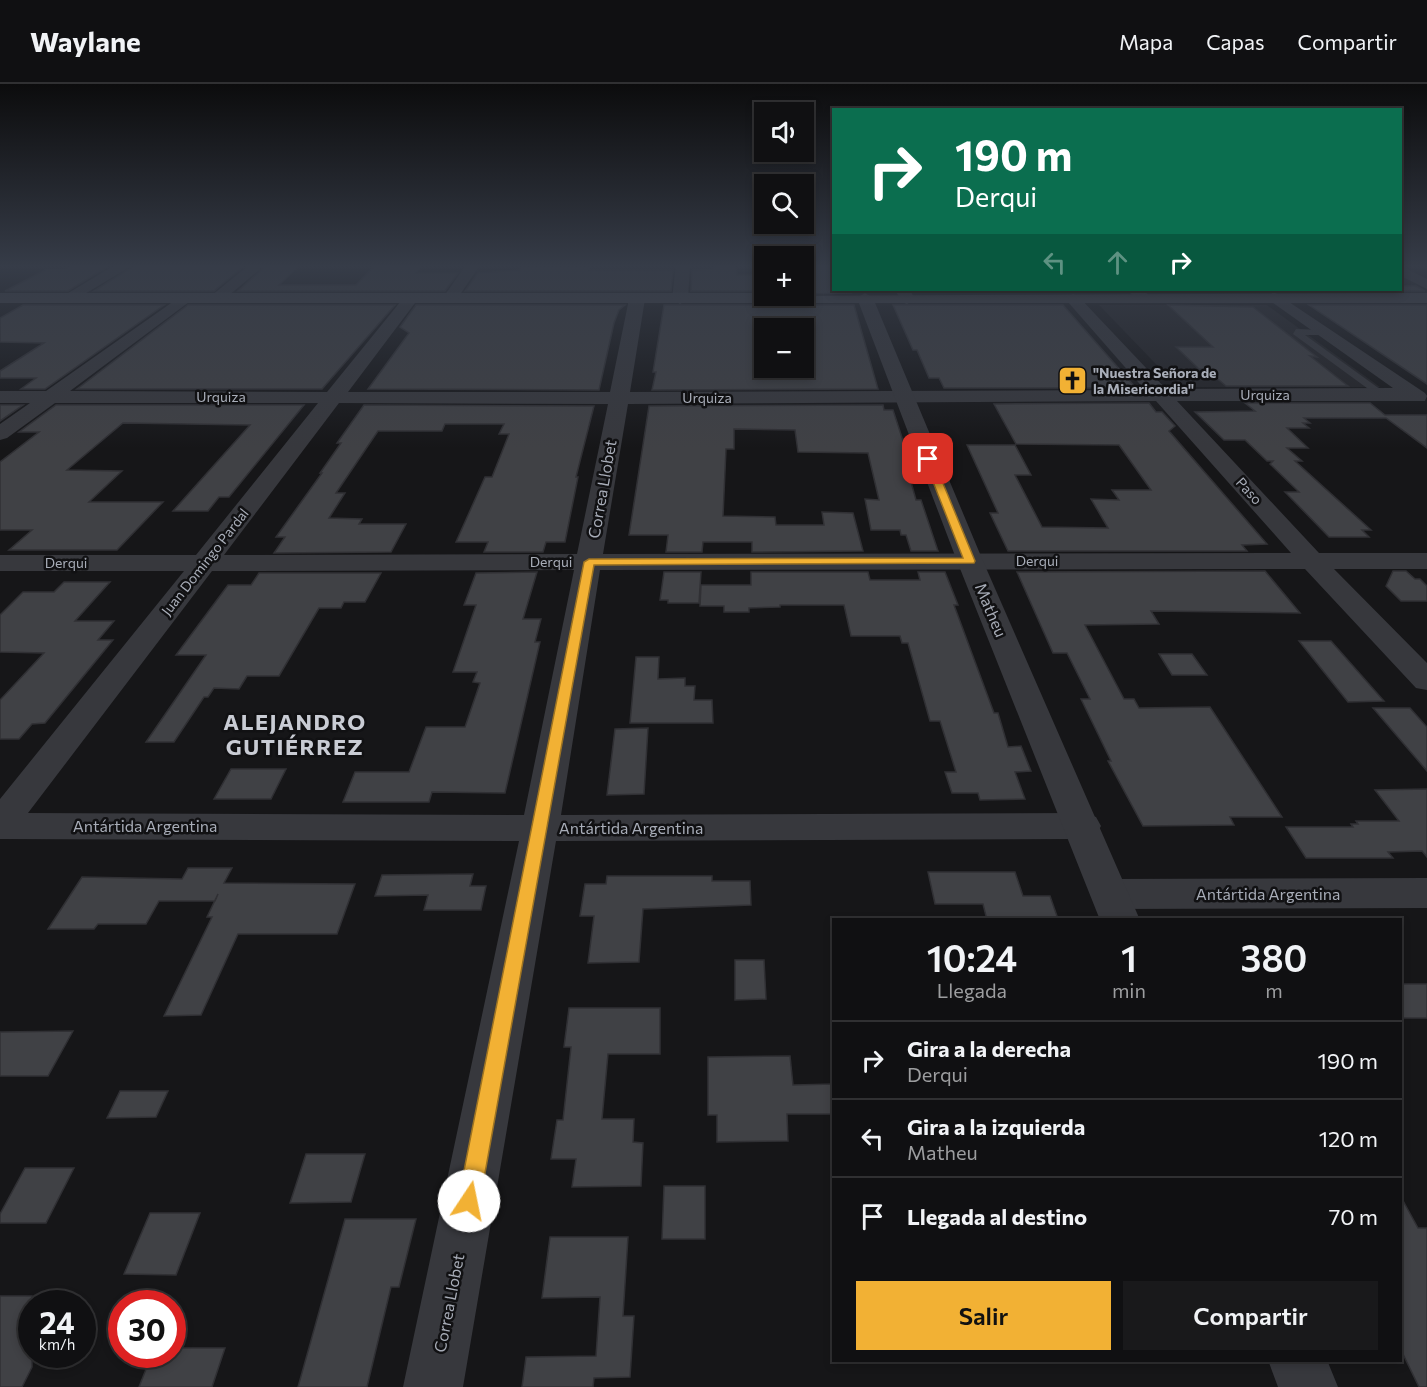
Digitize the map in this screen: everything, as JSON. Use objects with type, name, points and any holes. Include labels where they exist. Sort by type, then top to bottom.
[{"type":"street","points":[[0,434],[147,326]]},
{"type":"street","name":"Juan Domingo Pardal","points":[[0,825],[390,326]]},
{"type":"street","name":"Correa Llobet","points":[[433,1387],[540,828],[632,326]]},
{"type":"street","name":"Matheu","points":[[876,326],[970,561],[1115,907]]},
{"type":"street","name":"Paso","points":[[1098,326],[1312,561],[1427,681]]},
{"type":"street","points":[[1314,326],[1420,399]]},
{"type":"street","name":"Urquiza","points":[[0,397],[618,398],[1390,395],[1420,399]]},
{"type":"street","name":"Derqui","points":[[0,563],[1427,561]]},
{"type":"street","name":"Antártida Argentina","points":[[0,825],[540,828],[1083,826]]},
{"type":"street","name":"Antártida Argentina","points":[[1115,907],[1427,893]]},
{"type":"street","points":[[1298,1362],[1308,1387]]},
{"type":"lane","points":[[1323,332],[1296,332],[1374,389],[1390,395]]},
{"type":"shaded area","points":[[1119,326],[1296,326],[1380,387],[1178,387]]},
{"type":"building","points":[[0,326],[135,326],[45,389],[21,389],[36,378],[0,378],[0,371],[44,343],[0,342]]},
{"type":"building","points":[[161,326],[377,326],[322,389],[77,389]]},
{"type":"building","points":[[613,326],[599,390],[368,389],[409,333],[400,327]]},
{"type":"building","points":[[661,326],[754,326],[754,378],[814,378],[814,326],[860,326],[878,389],[652,390]]},
{"type":"building","points":[[902,326],[1081,326],[1136,388],[944,388],[939,378],[929,378],[917,350],[913,350]]},
{"type":"building","points":[[1190,326],[1277,326],[1317,357],[1310,356],[1348,386],[1226,386],[1206,369],[1199,369],[1176,347],[1213,347]]},
{"type":"building","points":[[1340,326],[1427,326],[1427,384]]},
{"type":"building","points":[[1149,403],[1156,412],[1162,412],[1175,426],[1169,431],[1267,544],[1242,545],[1247,551],[1008,551],[990,513],[998,513],[967,445],[1015,445],[1031,475],[1015,475],[1042,527],[1108,528],[1091,499],[1119,500],[1112,490],[1151,490],[1119,445],[1016,444],[994,404]]},
{"type":"building","points":[[1245,403],[1370,403],[1385,415],[1427,415],[1427,448],[1386,418],[1304,418],[1310,423],[1303,423],[1309,428],[1287,428],[1308,448],[1287,448],[1302,461],[1295,461],[1371,530],[1362,530],[1369,537],[1329,537],[1285,492],[1299,492],[1270,464],[1273,461],[1267,461],[1245,440],[1224,440],[1195,412],[1255,411]]},
{"type":"building","points":[[0,405],[23,405],[0,421]]},
{"type":"building","points":[[56,405],[304,405],[229,497],[219,497],[208,511],[173,511],[250,425],[123,423],[67,470],[122,471],[89,502],[163,502],[117,550],[9,550],[32,530],[0,530],[0,462],[39,432],[19,432]]},
{"type":"building","points":[[364,405],[594,406],[576,477],[578,477],[565,542],[546,542],[543,552],[484,552],[488,542],[456,542],[485,477],[492,477],[509,434],[499,434],[504,424],[445,424],[442,431],[378,431],[336,493],[345,493],[329,518],[362,519],[359,524],[406,524],[391,552],[274,553],[285,537],[276,537],[322,473],[320,473],[341,443],[337,443]]},
{"type":"building","points":[[883,405],[884,410],[893,410],[907,453],[903,453],[916,500],[921,500],[938,551],[911,551],[906,535],[901,535],[900,530],[871,530],[865,499],[879,500],[868,453],[798,452],[795,430],[734,429],[734,449],[726,449],[723,516],[775,517],[776,525],[824,525],[822,512],[853,513],[863,551],[752,552],[752,542],[703,542],[702,552],[666,552],[668,535],[629,535],[649,406]]},
{"type":"building","points":[[1265,571],[1300,613],[1151,611],[1159,624],[1085,625],[1124,699],[1134,699],[1139,708],[1210,707],[1282,817],[1230,817],[1234,825],[1143,826],[1108,761],[1111,761],[1081,699],[1090,699],[1067,653],[1053,653],[1017,572]]},
{"type":"building","points":[[1393,571],[1406,571],[1415,579],[1420,579],[1427,586],[1427,601],[1401,601],[1386,586]]},
{"type":"building","points":[[537,572],[523,619],[541,619],[535,642],[540,642],[505,793],[432,792],[429,802],[343,802],[355,772],[409,772],[426,727],[465,727],[480,683],[473,682],[477,672],[453,672],[476,605],[464,605],[476,573]]},
{"type":"building","points":[[664,572],[701,572],[699,603],[668,603],[668,600],[660,600]]},
{"type":"building","points":[[751,572],[868,572],[870,580],[920,580],[918,572],[945,572],[958,605],[954,605],[994,713],[998,713],[1008,747],[1021,746],[1031,771],[1015,772],[1025,799],[980,800],[978,793],[952,793],[945,772],[956,772],[940,721],[930,721],[908,643],[902,643],[900,636],[851,636],[844,605],[780,605],[780,607],[749,608],[749,612],[724,612],[724,606],[700,606],[701,585],[751,585]]},
{"type":"building","points":[[259,573],[381,573],[365,602],[344,602],[341,608],[319,608],[279,676],[247,676],[239,689],[214,688],[208,697],[204,697],[174,742],[146,742],[206,655],[176,655],[228,585],[251,585]]},
{"type":"building","points":[[64,582],[110,582],[75,621],[114,621],[98,640],[113,640],[45,723],[32,724],[19,739],[0,739],[0,700],[44,653],[0,652],[0,615],[23,592],[54,592]]},
{"type":"building","points":[[1299,641],[1331,641],[1384,701],[1348,702]]},
{"type":"building","points":[[1159,654],[1192,654],[1207,675],[1172,675]]},
{"type":"building","points":[[636,657],[659,657],[658,679],[685,678],[685,686],[695,686],[694,700],[712,700],[713,723],[630,723]]},
{"type":"building","points":[[1373,708],[1410,708],[1427,727],[1427,771]]},
{"type":"building","points":[[648,728],[644,794],[607,795],[615,729]]},
{"type":"building","points":[[231,769],[286,769],[271,799],[214,799]]},
{"type":"building","points":[[1427,789],[1427,857],[1422,851],[1388,852],[1393,858],[1306,858],[1286,827],[1353,827],[1351,824],[1358,824],[1356,821],[1399,821],[1375,790]]},
{"type":"building","points":[[188,868],[232,868],[224,883],[355,884],[337,934],[238,934],[201,1015],[164,1016],[212,917],[207,917],[215,901],[159,901],[146,924],[98,924],[94,929],[48,929],[82,877],[182,879]]},
{"type":"building","points":[[928,872],[1015,872],[1023,896],[1050,896],[1058,918],[986,918],[983,904],[935,904]]},
{"type":"building","points":[[473,874],[470,886],[486,886],[481,910],[424,910],[428,895],[375,896],[382,875]]},
{"type":"building","points":[[607,876],[712,876],[712,881],[750,881],[751,905],[643,909],[639,962],[588,963],[594,916],[580,916],[585,884],[606,884]]},
{"type":"building","points":[[735,960],[764,960],[766,999],[735,1000]]},
{"type":"building","points":[[1402,984],[1427,984],[1427,1018],[1402,1018]]},
{"type":"building","points":[[569,1008],[660,1008],[660,1054],[608,1054],[602,1119],[634,1119],[633,1142],[643,1143],[641,1186],[572,1187],[576,1159],[551,1159],[557,1120],[563,1120],[571,1047],[564,1047]]},
{"type":"building","points":[[73,1031],[48,1076],[0,1076],[0,1032]]},
{"type":"building","points":[[790,1056],[793,1085],[832,1084],[832,1114],[787,1114],[788,1141],[717,1142],[717,1115],[708,1115],[708,1057]]},
{"type":"building","points":[[120,1091],[168,1091],[156,1117],[107,1118]]},
{"type":"building","points":[[306,1154],[365,1154],[351,1202],[290,1203]]},
{"type":"building","points":[[25,1168],[74,1168],[46,1223],[0,1223],[0,1214]]},
{"type":"building","points":[[664,1186],[705,1186],[705,1239],[662,1239]]},
{"type":"building","points":[[1402,1199],[1418,1228],[1427,1228],[1427,1387],[1419,1387],[1402,1352]]},
{"type":"building","points":[[150,1213],[200,1213],[176,1275],[124,1274]]},
{"type":"building","points":[[345,1219],[416,1219],[399,1287],[391,1287],[367,1387],[298,1387]]},
{"type":"building","points":[[550,1237],[628,1237],[623,1316],[634,1316],[630,1377],[594,1378],[593,1387],[522,1387],[526,1357],[596,1356],[600,1297],[542,1298]]},
{"type":"building","points":[[0,1296],[18,1296],[18,1368],[32,1368],[22,1387],[0,1387]]},
{"type":"building","points":[[186,1348],[225,1348],[212,1387],[139,1387],[146,1368],[186,1368]]},
{"type":"place","name":"\"Nuestra Señora de la Misericordia\"","points":[[1072,381]]},
{"type":"district","name":"ALEJANDRO GUTIÉRREZ","points":[[295,734]]},
{"type":"route","points":[[469,1201],[589,562],[970,561],[928,459]]}]
